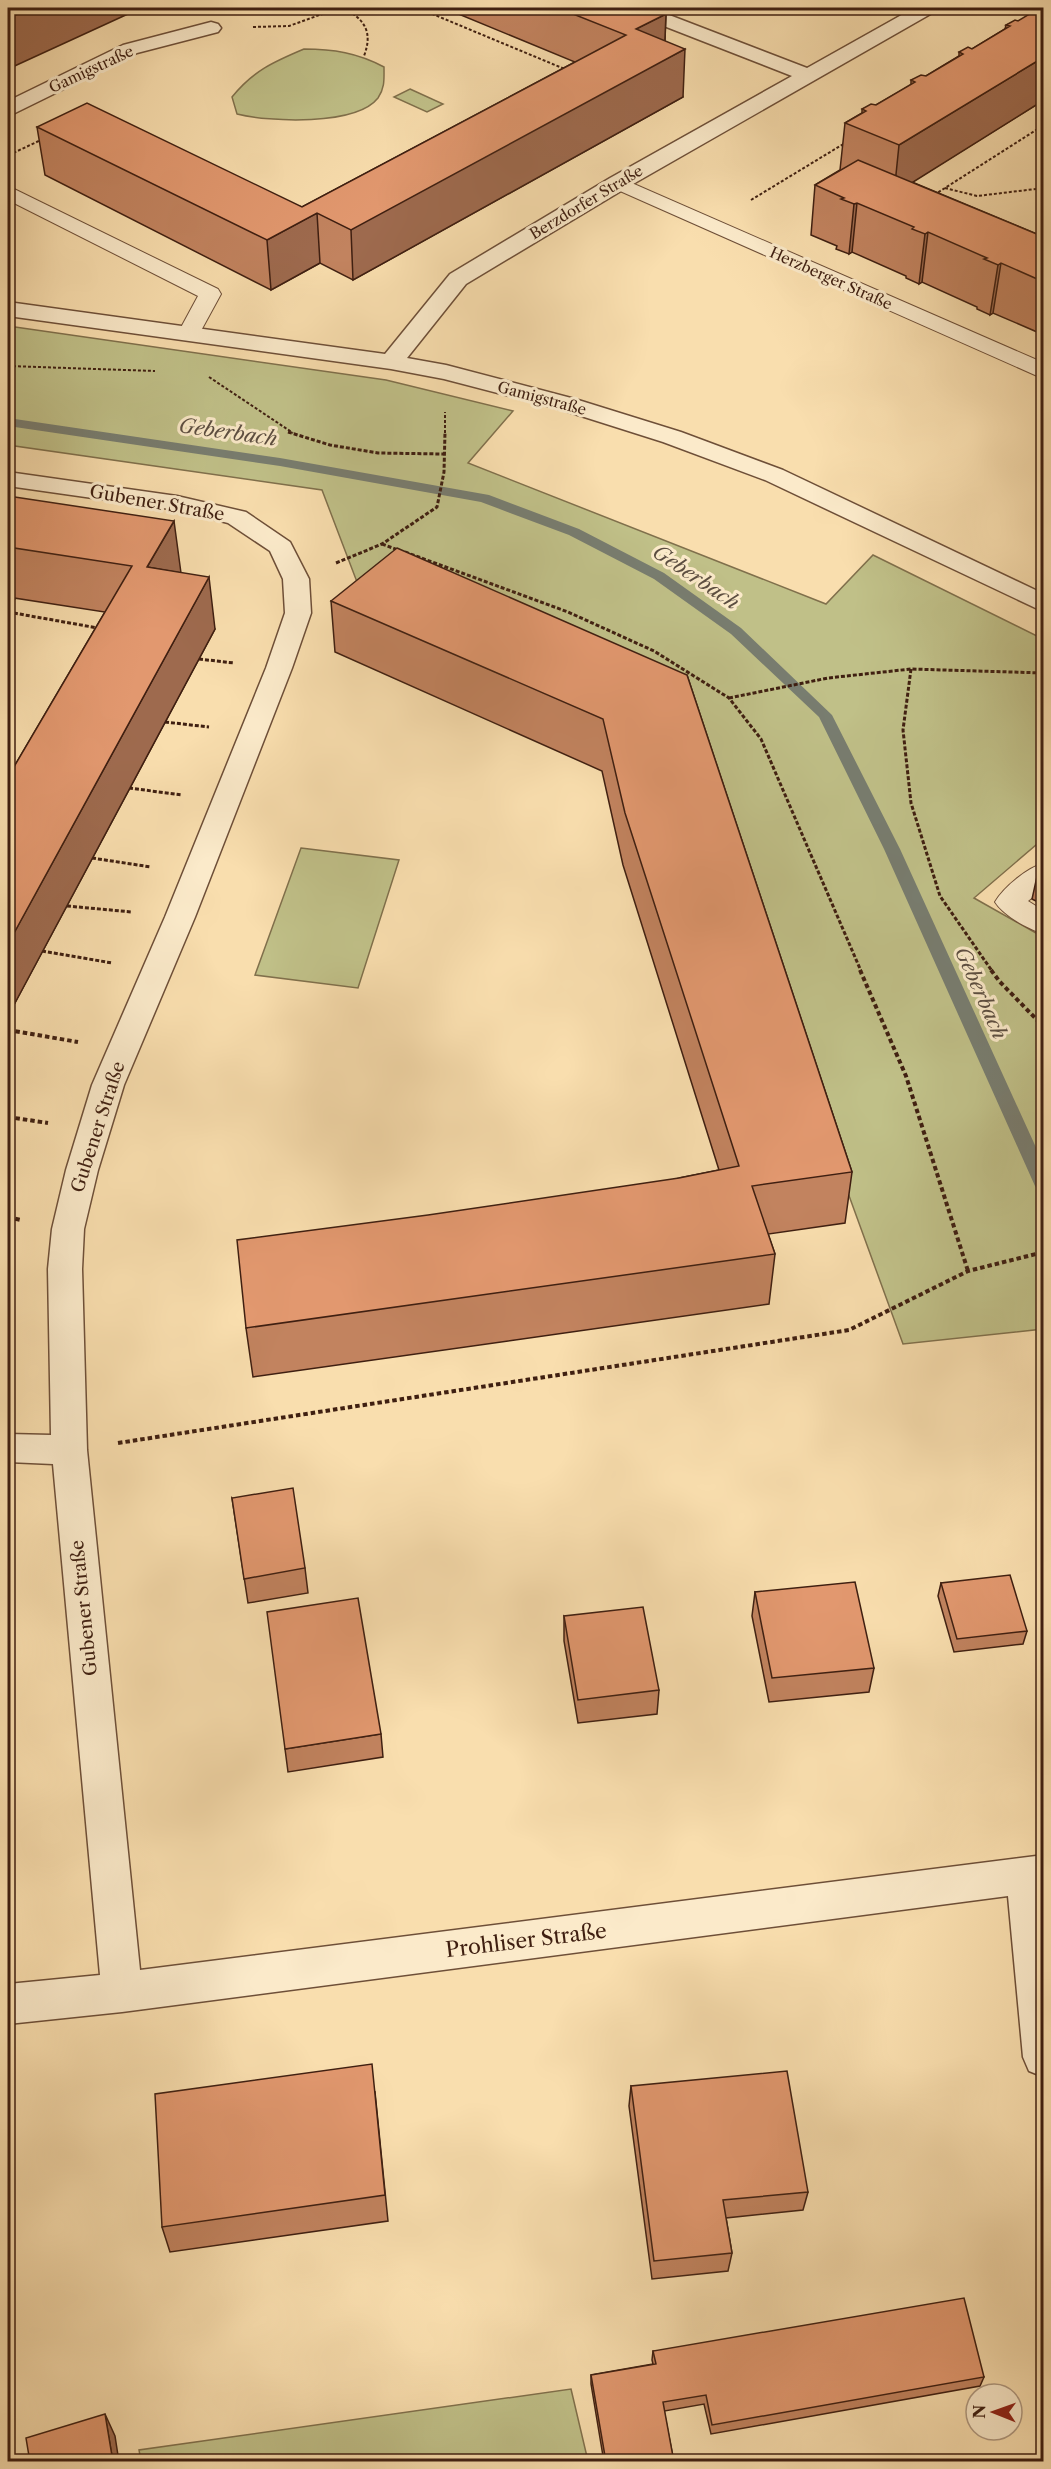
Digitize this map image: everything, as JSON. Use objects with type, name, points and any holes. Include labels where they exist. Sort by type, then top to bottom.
[{"type":"street","points":[[635,8],[808,75]]},
{"type":"street","name":"Berzdorfer Straße","points":[[391,362],[458,279],[618,183],[927,8]]},
{"type":"street","name":"Gamigstraße","points":[[8,109],[130,49],[211,28]]},
{"type":"street","name":"Gamigstraße","points":[[8,309],[391,362],[446,372],[567,404],[672,437],[774,476],[1044,604]]},
{"type":"street","name":"Gubener Straße","points":[[8,479],[177,502],[237,518],[281,547],[296,579],[298,614],[266,703],[198,873],[108,1086],[68,1229],[65,1269],[69,1450],[122,1992]]},
{"type":"street","points":[[8,1448],[69,1450]]},
{"type":"street","points":[[1035,1875],[1044,2057]]},
{"type":"street","name":"Prohliser Straße","points":[[8,2004],[122,1992],[1035,1875]]},
{"type":"lane","name":"Herzberger Straße","points":[[618,183],[1044,372]]},
{"type":"lane","points":[[8,192],[210,294],[189,333]]},
{"type":"lane","points":[[1044,872],[1009,902],[1044,924]]},
{"type":"path","points":[[211,28],[289,26],[339,8]]},
{"type":"path","points":[[344,8],[355,13],[366,25],[370,42],[364,56]]},
{"type":"path","points":[[418,8],[574,73]]},
{"type":"path","points":[[926,200],[1044,125]]},
{"type":"path","points":[[8,156],[46,137]]},
{"type":"path","points":[[710,225],[852,140]]},
{"type":"path","points":[[945,188],[977,196],[1044,188]]},
{"type":"path","points":[[8,366],[160,371]]},
{"type":"path","points":[[204,374],[288,432],[330,445],[378,453],[443,454],[444,472],[437,507],[382,544],[296,579]]},
{"type":"path","points":[[382,544],[568,612],[654,651],[729,698],[761,739],[906,1076],[968,1270]]},
{"type":"path","points":[[15,598],[8,611],[96,626],[103,635]]},
{"type":"path","points":[[96,626],[101,619]]},
{"type":"path","points":[[729,698],[828,678],[911,669],[1044,673]]},
{"type":"path","points":[[911,669],[903,730],[911,803],[940,896],[1000,982],[1044,1027]]},
{"type":"path","points":[[92,858],[198,873]]},
{"type":"path","points":[[67,906],[180,917]]},
{"type":"path","points":[[42,951],[157,971]]},
{"type":"path","points":[[8,1030],[123,1049]]},
{"type":"path","points":[[69,1450],[849,1330],[968,1270],[1044,1252]]},
{"type":"green space","points":[[304,49],[345,53],[365,58],[384,67],[383,87],[378,98],[367,107],[332,117],[290,120],[237,114],[232,97],[248,80],[264,68]]},
{"type":"green space","points":[[410,89],[443,104],[427,112],[394,97]]},
{"type":"green space","points":[[8,326],[386,380],[513,411],[468,463],[826,604],[873,555],[1043,639],[1043,839],[974,898],[1043,937],[1043,1329],[903,1344],[678,726],[357,582],[322,490],[8,445]]},
{"type":"green space","points":[[301,848],[399,860],[358,988],[255,975]]},
{"type":"green space","points":[[571,2389],[588,2461],[141,2461],[139,2450]]},
{"type":"building","points":[[8,8],[31,8],[8,18]]},
{"type":"building","points":[[558,8],[650,8],[666,14],[636,29],[685,49],[351,230],[317,213],[267,240],[37,127],[87,103],[302,207],[626,35]]},
{"type":"building","points":[[1036,10],[1044,13],[1044,57],[899,145],[845,123],[866,111],[862,109],[871,104],[876,105],[915,82],[911,80],[921,75],[926,76],[963,54],[959,52],[968,47],[972,49],[1010,26],[1006,25]]},
{"type":"building","points":[[858,160],[1044,237],[1044,282],[1001,263],[998,265],[984,259],[987,258],[928,232],[925,234],[912,229],[914,227],[857,203],[841,199],[844,198],[815,185]]},
{"type":"building","points":[[8,496],[174,521],[147,567],[209,577],[8,944],[8,777],[132,566],[8,547]]},
{"type":"building","points":[[397,548],[687,675],[852,1172],[752,1186],[775,1254],[246,1328],[237,1240],[679,1178],[739,1166],[625,813],[603,719],[331,601]]},
{"type":"building","points":[[1044,867],[1044,875],[1038,872]]},
{"type":"building","points":[[293,1488],[305,1568],[244,1579],[232,1498]]},
{"type":"building","points":[[1010,1575],[1027,1631],[957,1639],[941,1583]]},
{"type":"building","points":[[855,1582],[874,1668],[772,1678],[755,1592]]},
{"type":"building","points":[[358,1598],[381,1734],[285,1749],[267,1612]]},
{"type":"building","points":[[643,1607],[659,1690],[578,1700],[564,1616]]},
{"type":"building","points":[[372,2064],[385,2195],[162,2227],[155,2094]]},
{"type":"building","points":[[787,2071],[808,2192],[723,2200],[732,2253],[654,2261],[631,2086]]},
{"type":"building","points":[[964,2298],[984,2377],[712,2425],[706,2395],[663,2402],[674,2462],[606,2462],[591,2375],[656,2364],[653,2351]]},
{"type":"building","points":[[105,2414],[113,2462],[30,2462],[26,2438]]},
{"type":"waterway","name":"Geberbach","points":[[8,422],[280,462],[484,498],[574,532],[659,576],[736,631],[825,715],[892,849],[1044,1186]]}]
